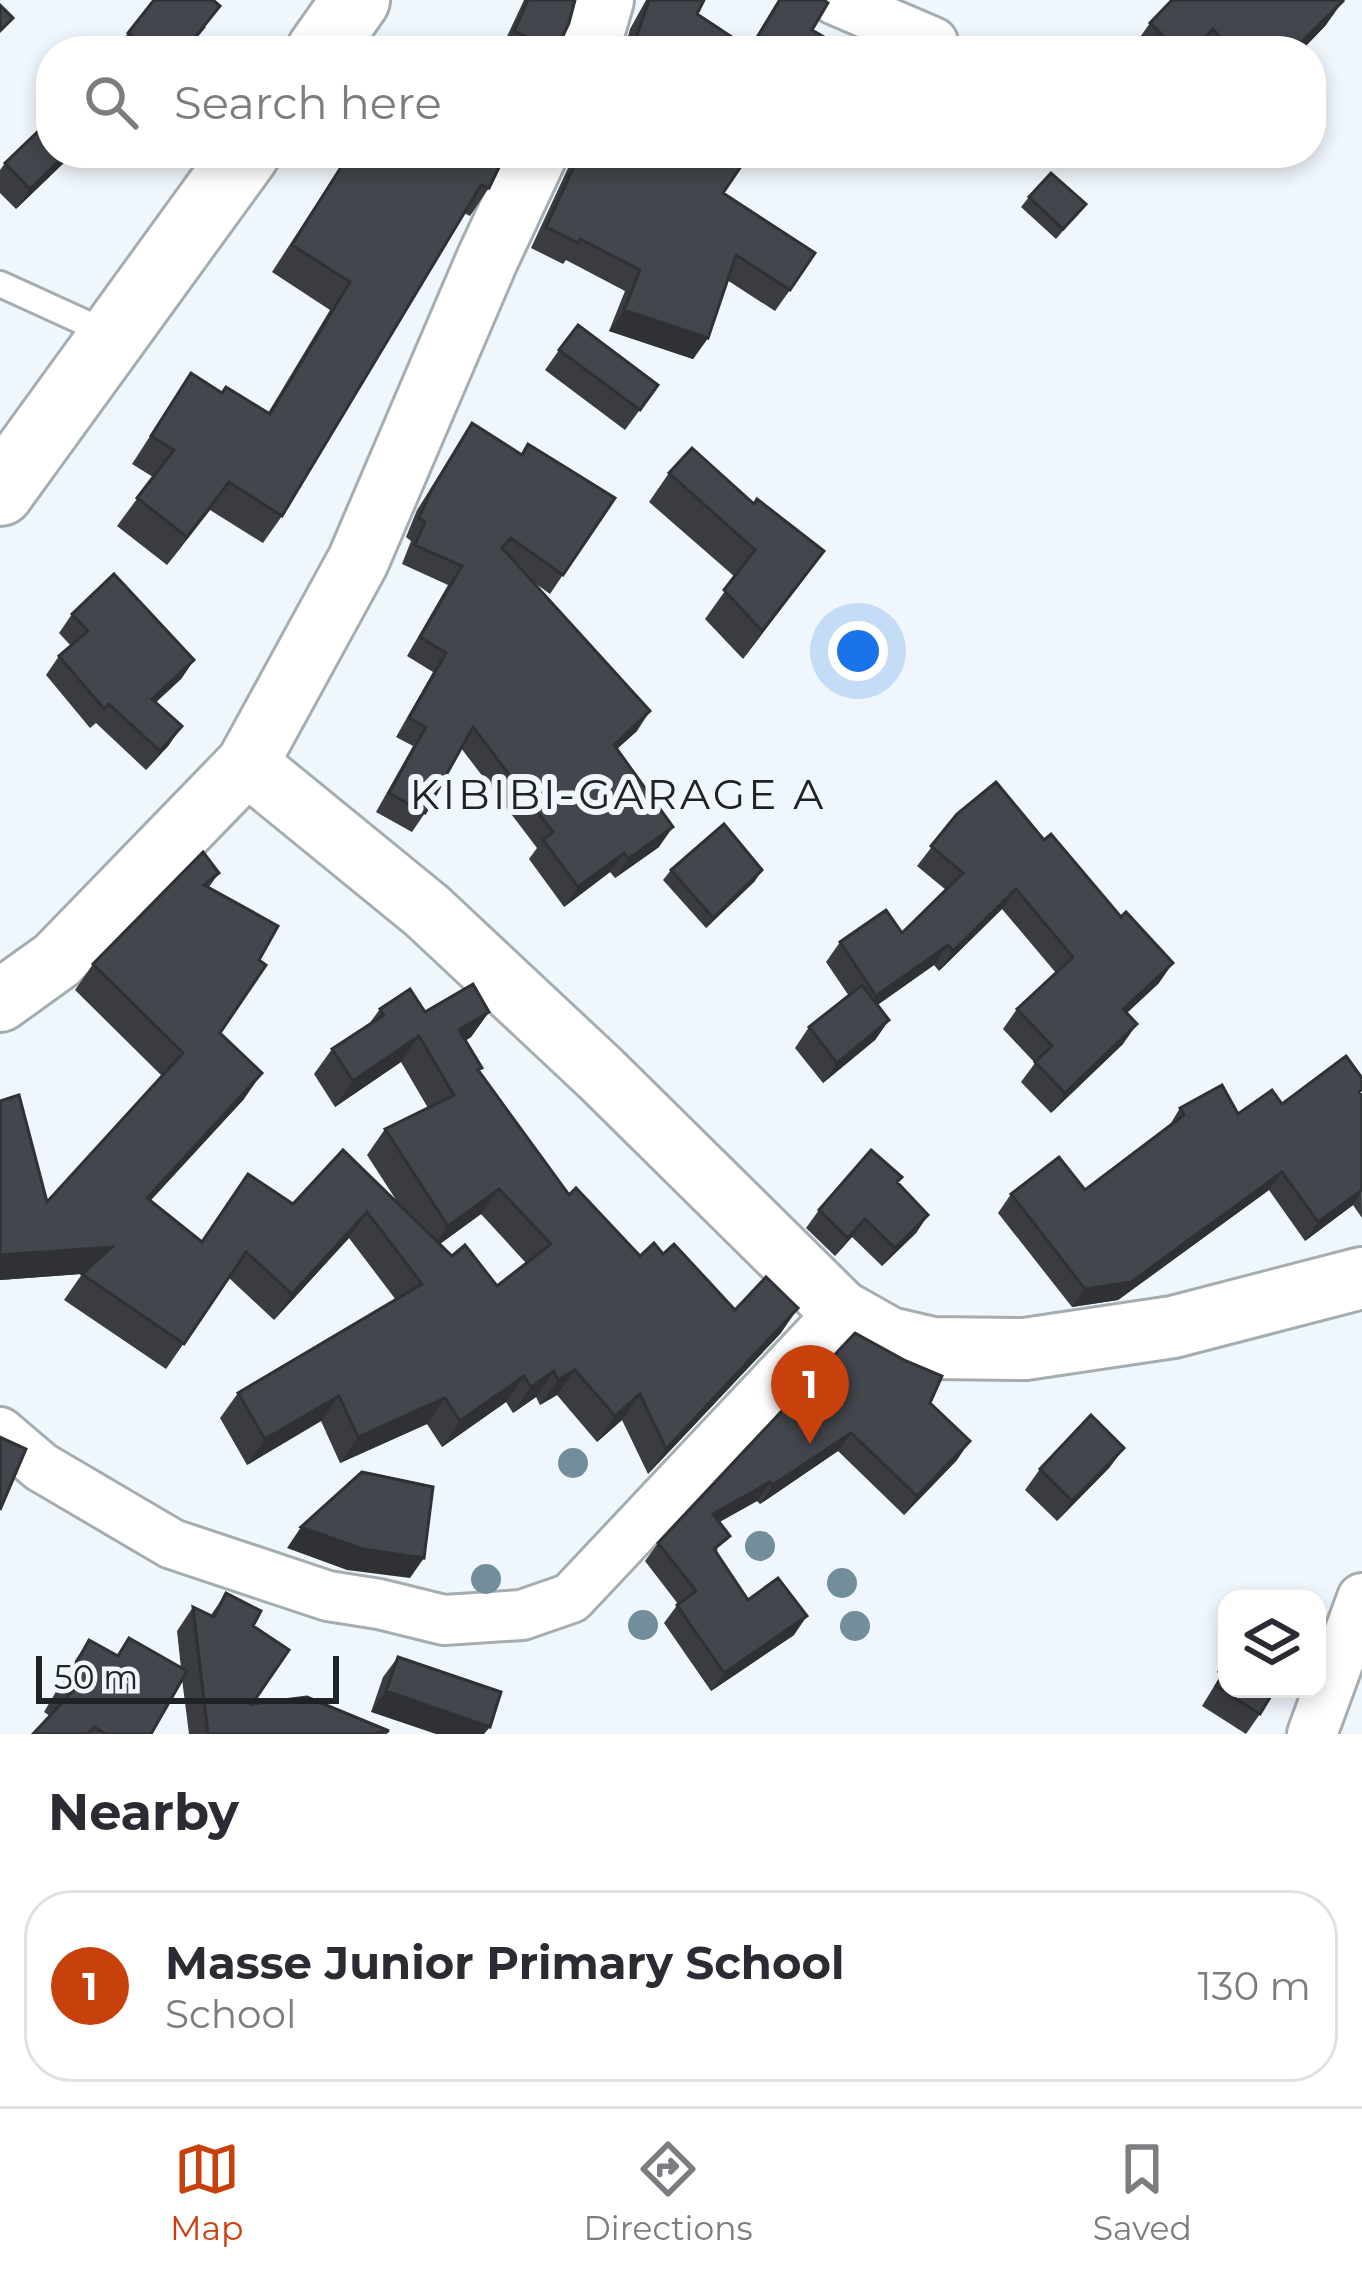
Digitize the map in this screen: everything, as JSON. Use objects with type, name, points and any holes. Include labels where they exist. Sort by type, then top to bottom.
[{"type":"main road","points":[[331,36],[356,0]]},
{"type":"main road","points":[[0,492],[235,168]]},
{"type":"street","points":[[592,36],[603,0]]},
{"type":"street","points":[[835,0],[919,36]]},
{"type":"street","points":[[0,1001],[57,959],[248,764],[358,561],[530,168]]},
{"type":"street","points":[[248,764],[427,911],[601,1074],[841,1311],[889,1338],[932,1348],[1025,1349],[1173,1327],[1362,1278]]},
{"type":"street","points":[[0,1432],[41,1467],[172,1544],[328,1597],[444,1619],[522,1616],[571,1598],[841,1311]]},
{"type":"street","points":[[1312,1734],[1362,1598]]},
{"type":"lane","points":[[0,284],[114,337]]},
{"type":"building","points":[[154,0],[213,0],[220,6],[196,36],[128,33]]},
{"type":"building","points":[[528,0],[575,0],[563,36],[524,36],[514,31]]},
{"type":"building","points":[[649,0],[704,0],[697,14],[730,36],[637,36]]},
{"type":"building","points":[[780,0],[828,3],[812,30],[822,36],[758,36]]},
{"type":"building","points":[[1172,0],[1343,1],[1307,36],[1219,36],[1213,29],[1206,36],[1163,36],[1150,23]]},
{"type":"building","points":[[0,5],[13,18],[0,31]]},
{"type":"building","points":[[36,133],[36,168],[52,168],[30,189],[5,163]]},
{"type":"building","points":[[341,168],[499,168],[489,188],[481,185],[282,516],[229,482],[187,537],[137,498],[174,450],[151,436],[191,373],[222,393],[226,387],[270,414],[350,282],[292,245]]},
{"type":"building","points":[[573,168],[740,168],[723,193],[815,253],[790,290],[736,255],[708,338],[624,310],[640,270],[546,227]]},
{"type":"building","points":[[1051,173],[1086,204],[1063,229],[1029,197]]},
{"type":"building","points":[[578,325],[658,385],[640,410],[559,350]]},
{"type":"building","points":[[472,423],[522,455],[528,444],[615,498],[563,575],[511,538],[502,548],[650,711],[614,745],[673,827],[628,859],[624,853],[578,887],[543,840],[553,832],[473,727],[425,813],[389,793],[426,727],[409,718],[446,653],[420,637],[462,566],[415,545],[425,522],[419,518]]},
{"type":"building","points":[[692,448],[754,504],[757,499],[824,551],[762,631],[724,590],[755,550],[669,473]]},
{"type":"building","points":[[114,574],[194,660],[152,699],[182,726],[160,751],[109,704],[104,709],[59,656],[88,631],[72,614]]},
{"type":"building","points":[[996,782],[1044,840],[1051,834],[1121,917],[1126,912],[1173,963],[1123,1009],[1137,1024],[1065,1093],[1035,1062],[1052,1046],[1017,1009],[1073,957],[1016,889],[953,951],[948,945],[876,996],[840,942],[886,910],[902,933],[963,873],[931,846],[957,814]]},
{"type":"building","points":[[724,824],[762,870],[713,918],[671,870]]},
{"type":"building","points":[[203,852],[219,873],[204,885],[278,926],[259,960],[266,965],[220,1033],[262,1073],[147,1198],[202,1242],[248,1174],[293,1204],[343,1150],[452,1256],[465,1245],[497,1286],[551,1244],[499,1189],[448,1226],[385,1129],[454,1095],[419,1036],[353,1081],[332,1049],[384,1015],[380,1009],[410,989],[425,1012],[473,984],[489,1012],[459,1030],[482,1068],[478,1070],[569,1195],[576,1188],[640,1256],[654,1243],[663,1254],[674,1244],[735,1310],[766,1277],[798,1308],[666,1449],[640,1394],[615,1416],[575,1370],[558,1380],[554,1371],[531,1387],[524,1376],[460,1421],[445,1398],[358,1437],[339,1396],[265,1439],[238,1393],[422,1284],[367,1212],[292,1294],[246,1252],[184,1344],[82,1274],[112,1247],[0,1255],[0,1101],[19,1095],[47,1202],[183,1053],[93,964]]},
{"type":"building","points":[[862,985],[889,1020],[837,1063],[809,1027]]},
{"type":"building","points":[[1346,1056],[1362,1078],[1362,1190],[1318,1222],[1282,1172],[1131,1282],[1085,1289],[1011,1194],[1059,1157],[1085,1190],[1184,1115],[1180,1108],[1222,1085],[1238,1114],[1272,1090],[1282,1104]]},
{"type":"building","points":[[871,1150],[902,1177],[897,1182],[928,1215],[895,1248],[865,1219],[848,1238],[819,1210]]},
{"type":"building","points":[[855,1333],[942,1376],[930,1403],[970,1441],[917,1496],[851,1433],[773,1485],[770,1482],[713,1514],[730,1536],[714,1549],[748,1600],[778,1578],[807,1616],[724,1673],[677,1605],[696,1591],[658,1543]]},
{"type":"building","points":[[1091,1415],[1124,1448],[1072,1501],[1040,1469]]},
{"type":"building","points":[[0,1437],[26,1449],[0,1510]]},
{"type":"building","points":[[362,1472],[433,1487],[424,1558],[362,1549],[301,1527]]},
{"type":"building","points":[[226,1593],[261,1611],[253,1626],[289,1650],[252,1704],[307,1697],[389,1731],[208,1734],[193,1607],[214,1617]]},
{"type":"building","points":[[129,1638],[187,1671],[151,1734],[106,1734],[94,1727],[88,1734],[33,1734],[74,1690],[64,1685],[89,1640],[118,1656]]},
{"type":"building","points":[[398,1657],[501,1692],[490,1727],[386,1691]]},
{"type":"building","points":[[1235,1698],[1270,1698],[1260,1714]]},
{"type":"place","name":"Masse Junior Primary School","points":[[810,1444]]},
{"type":"district","name":"KIBIBI-GARAGE A","points":[[618,794]]}]
